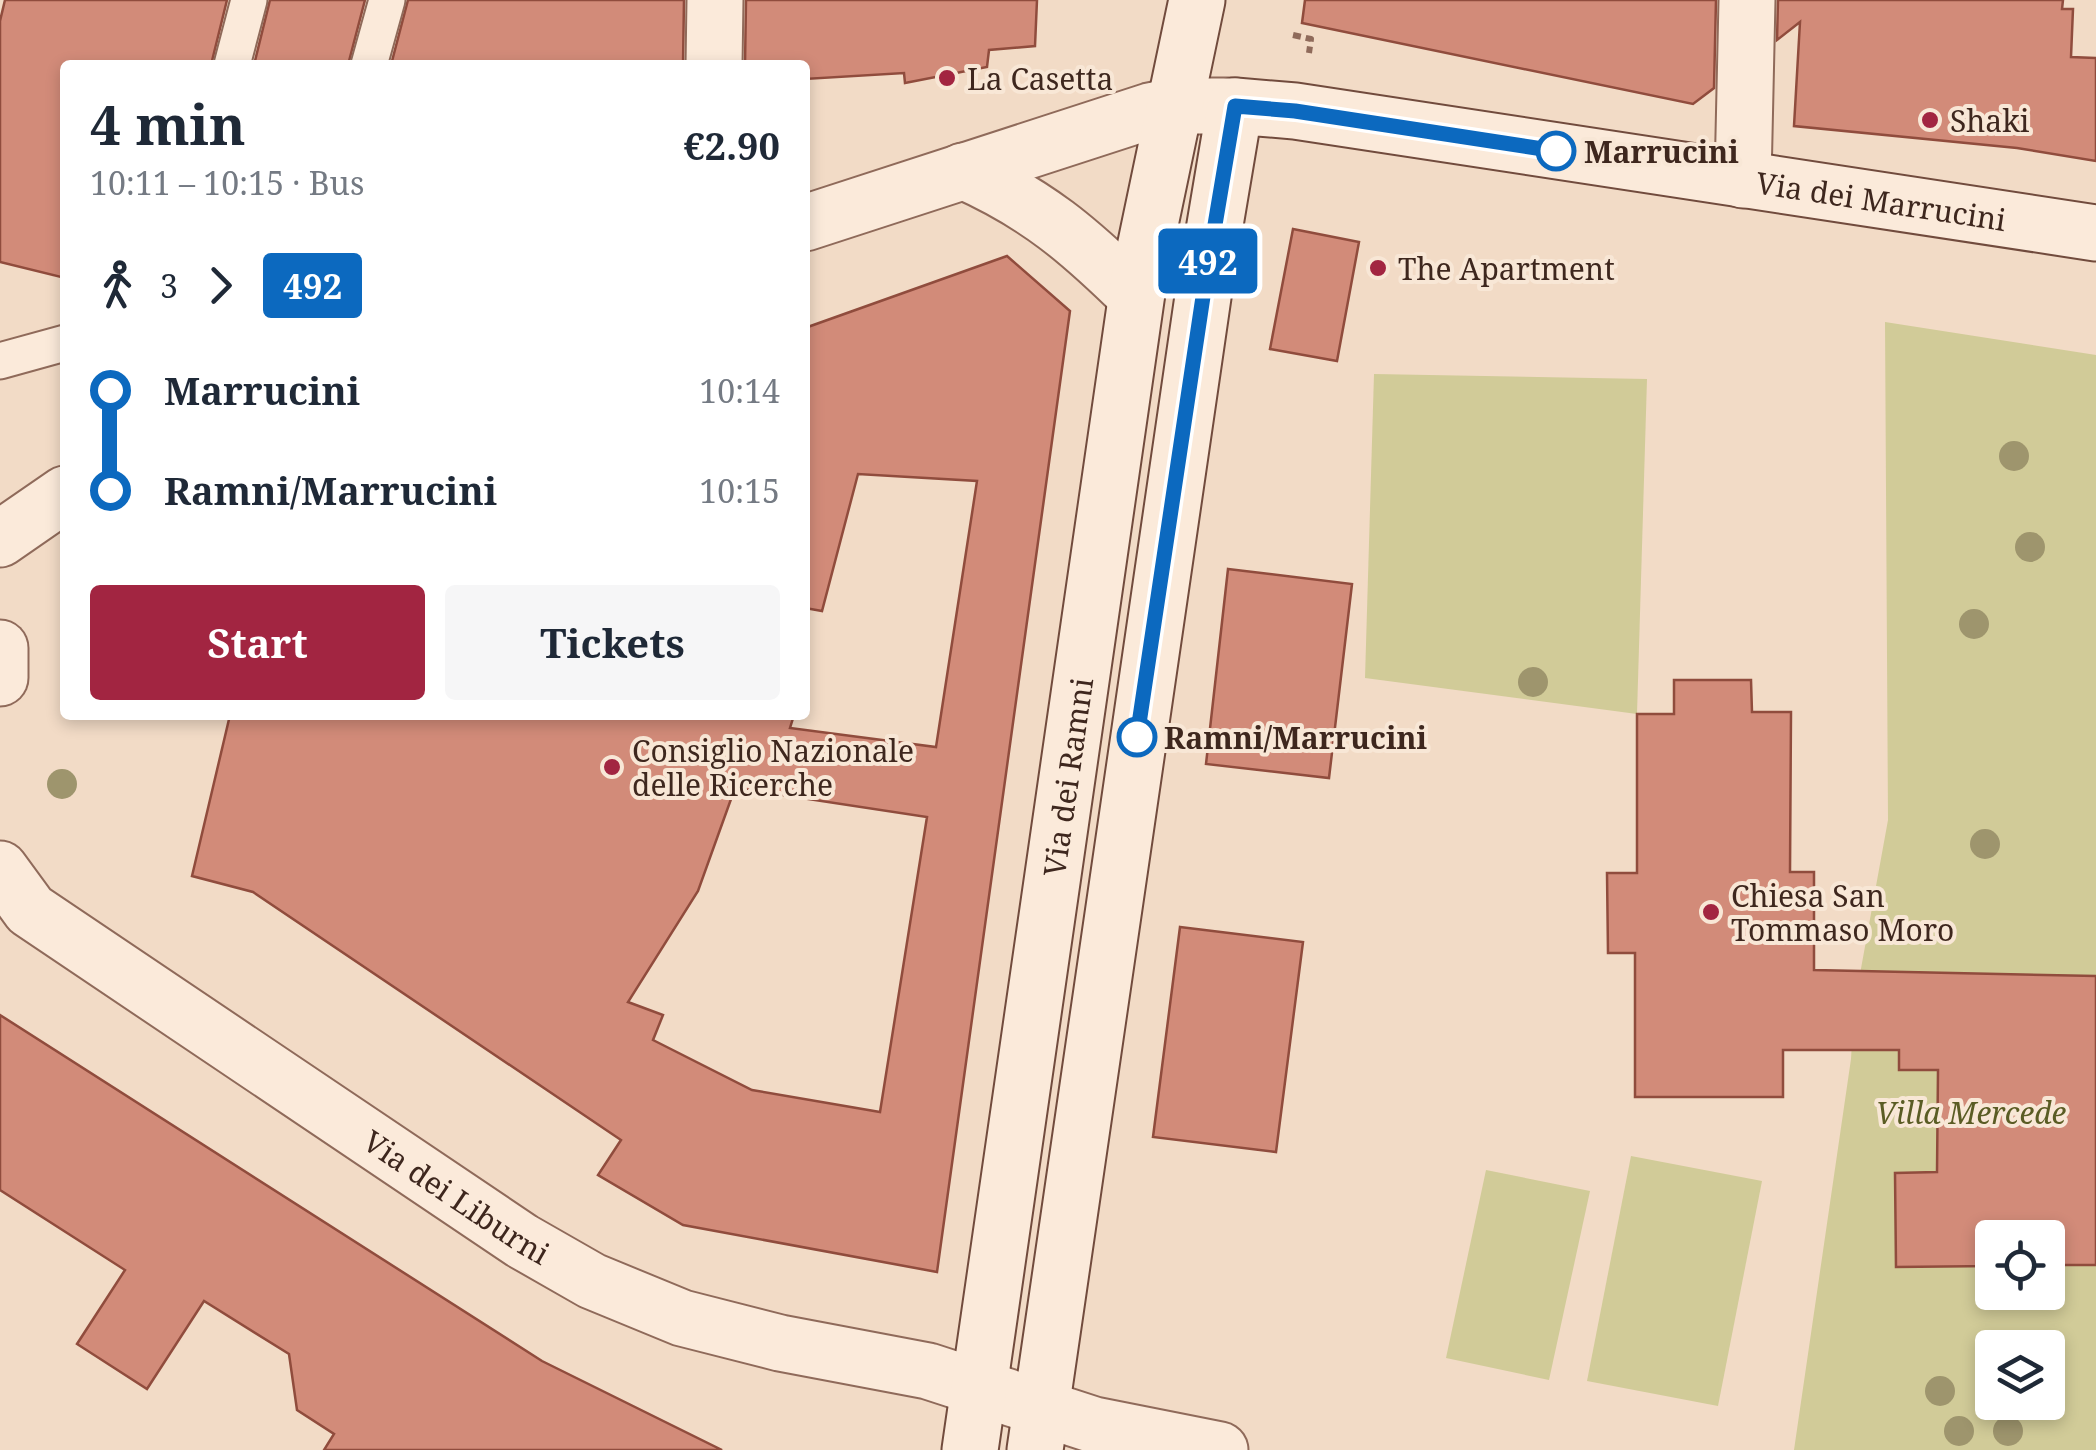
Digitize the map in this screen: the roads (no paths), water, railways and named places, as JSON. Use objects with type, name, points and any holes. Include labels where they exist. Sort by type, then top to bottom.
[{"type":"street","points":[[714,60],[715,0]]},
{"type":"street","name":"Via dei Ramni","points":[[970,1450],[1136,296],[1198,0]]},
{"type":"street","points":[[1743,180],[1747,0]]},
{"type":"street","name":"Via dei Marrucini","points":[[810,221],[1126,118],[1174,106],[1235,106],[1295,111],[2096,233]]},
{"type":"street","name":"Via dei Ramni","points":[[1038,1430],[1200,310],[1235,106]]},
{"type":"street","points":[[963,171],[1009,192],[1046,216],[1077,239],[1136,296]]},
{"type":"street","points":[[0,540],[60,498]]},
{"type":"street","points":[[0,648],[0,678]]},
{"type":"street","name":"Via dei Liburni","points":[[0,869],[30,910],[522,1241],[592,1282],[654,1308],[724,1330],[928,1371],[980,1386],[1038,1430],[1094,1426],[1220,1450]]},
{"type":"lane","points":[[233,60],[248,0]]},
{"type":"lane","points":[[371,60],[387,0]]},
{"type":"lane","points":[[0,361],[60,345]]},
{"type":"place","name":"La Casetta","points":[[947,78]]},
{"type":"place","name":"Shaki","points":[[1930,120]]},
{"type":"place","name":"Marrucini","points":[[1556,151]]},
{"type":"place","name":"The Apartment","points":[[1378,268]]},
{"type":"place","name":"Ramni/Marrucini","points":[[1137,737]]},
{"type":"place","name":"Consiglio Nazionale delle Ricerche","points":[[612,767]]},
{"type":"place","name":"Chiesa San Tommaso Moro","points":[[1711,912]]},
{"type":"park label","name":"Villa Mercede","points":[[1971,1112]]}]
